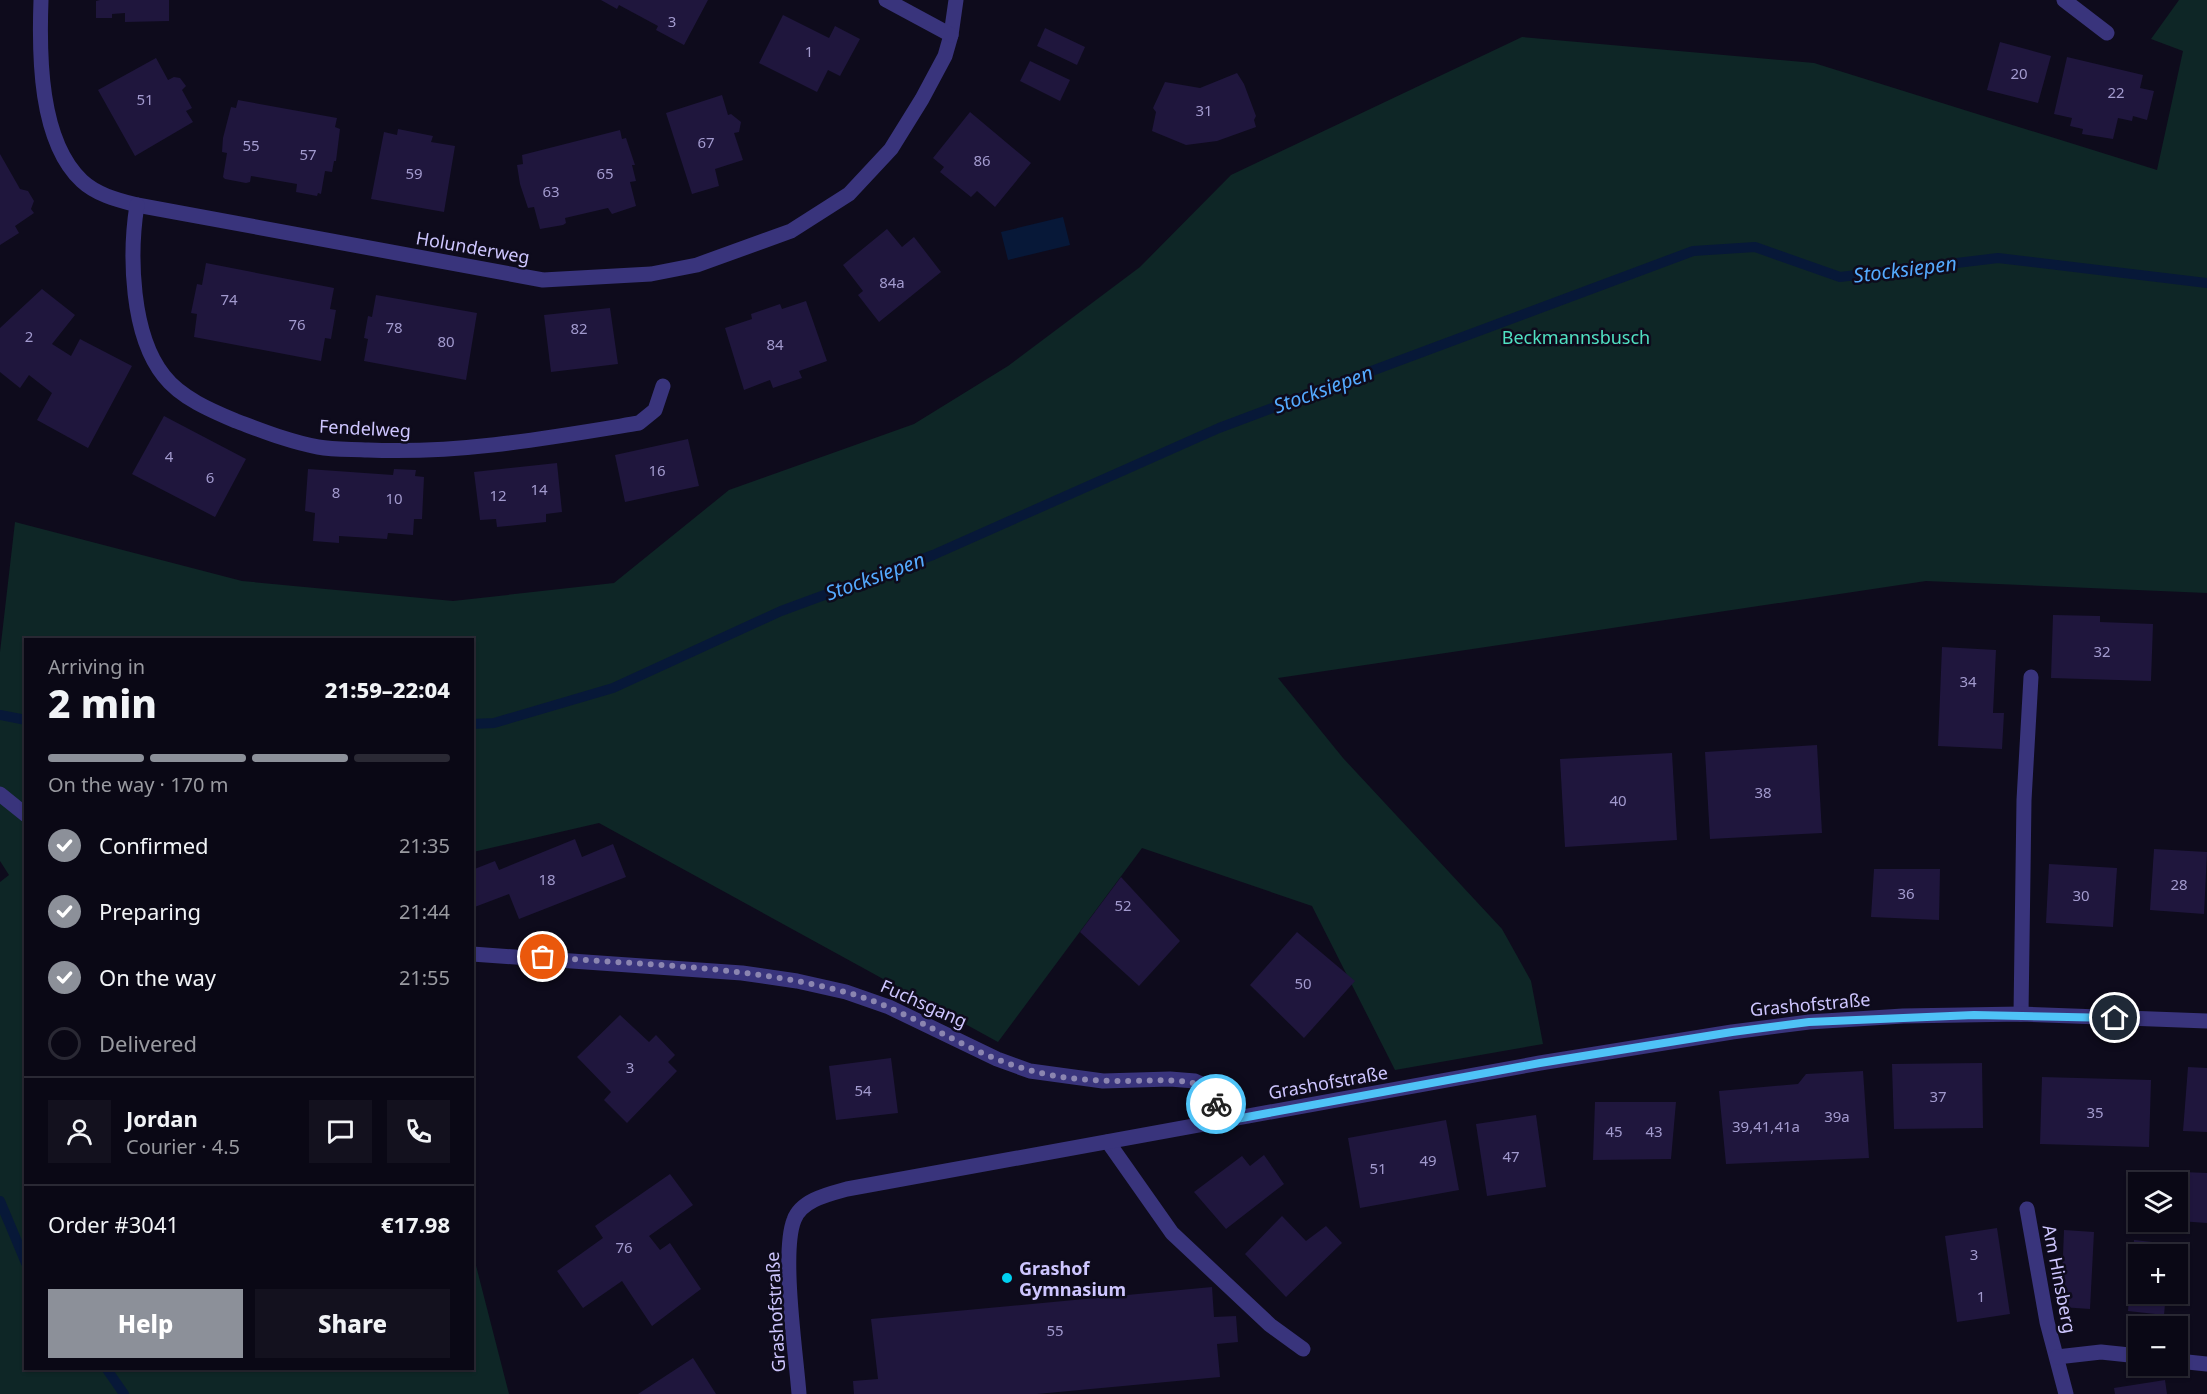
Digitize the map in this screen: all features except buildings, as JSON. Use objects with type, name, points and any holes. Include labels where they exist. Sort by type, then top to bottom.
[{"type":"street","name":"Holunderweg","points":[[41,0],[39,44],[47,110],[64,159],[83,182],[109,198],[543,280],[651,274],[685,267],[791,231],[849,194],[891,149],[945,56],[951,35],[956,0]]},
{"type":"street","points":[[886,0],[951,35]]},
{"type":"street","points":[[2064,0],[2107,33]]},
{"type":"street","name":"Fendelweg","points":[[137,205],[133,231],[137,310],[148,348],[164,376],[189,398],[225,416],[270,434],[319,447],[402,452],[487,448],[639,423],[655,410],[663,386]]},
{"type":"street","points":[[2021,1014],[2024,800],[2031,677]]},
{"type":"street","points":[[0,794],[24,813]]},
{"type":"street","name":"Fuchsgang","points":[[474,954],[742,973],[797,981],[846,992],[889,1007],[997,1059],[1030,1071],[1103,1081],[1170,1079],[1196,1081],[1213,1089],[1220,1122]]},
{"type":"street","name":"Grashofstraße","points":[[799,1394],[789,1265],[794,1219],[806,1204],[847,1189],[1732,1032],[1809,1022],[1903,1016],[2021,1014],[2207,1021]]},
{"type":"street","points":[[1108,1142],[1172,1233],[1270,1325],[1303,1349]]},
{"type":"street","name":"Am Hinsberg","points":[[2027,1209],[2047,1322],[2066,1394]]},
{"type":"street","name":"Am Hinsberg","points":[[2057,1357],[2101,1352],[2128,1355]]},
{"type":"street","points":[[2188,1362],[2207,1364]]},
{"type":"green space","name":"Beckmannsbusch","points":[[2179,0],[2207,0],[2207,593],[1926,581],[1278,678],[1343,758],[1502,929],[1531,981],[1543,1044],[1395,1070],[1312,906],[1142,848],[998,1042],[599,823],[474,852],[474,638],[24,638],[24,1370],[474,1370],[474,1258],[509,1394],[0,1394],[0,882],[9,875],[0,861],[0,652],[15,522],[242,581],[453,601],[614,583],[729,490],[914,424],[1008,366],[1140,267],[1231,175],[1522,37],[1814,63],[2157,170],[2183,51],[2151,39]]},
{"type":"water","points":[[1063,217],[1070,245],[1008,260],[1001,232]]},
{"type":"waterway","name":"Stocksiepen","points":[[474,724],[494,723],[613,688],[781,611],[933,555],[1219,428],[1693,251],[1755,247],[1840,277],[1998,258],[2207,283]]},
{"type":"waterway","name":"Stocksiepen","points":[[0,715],[24,720]]},
{"type":"waterway","points":[[0,1201],[24,1258]]},
{"type":"waterway","points":[[107,1370],[124,1394]]},
{"type":"way so far","points":[[543,957],[742,973],[797,981],[846,992],[889,1007],[997,1059],[1030,1071],[1103,1081],[1170,1079],[1196,1081],[1213,1089],[1216,1104]]},
{"type":"place","name":"Grashof Gymnasium","points":[[1007,1278]]},
{"type":"route","points":[[1216,1104],[1220,1122],[1540,1063],[1809,1022],[1903,1016],[2021,1014],[2115,1018]]}]
